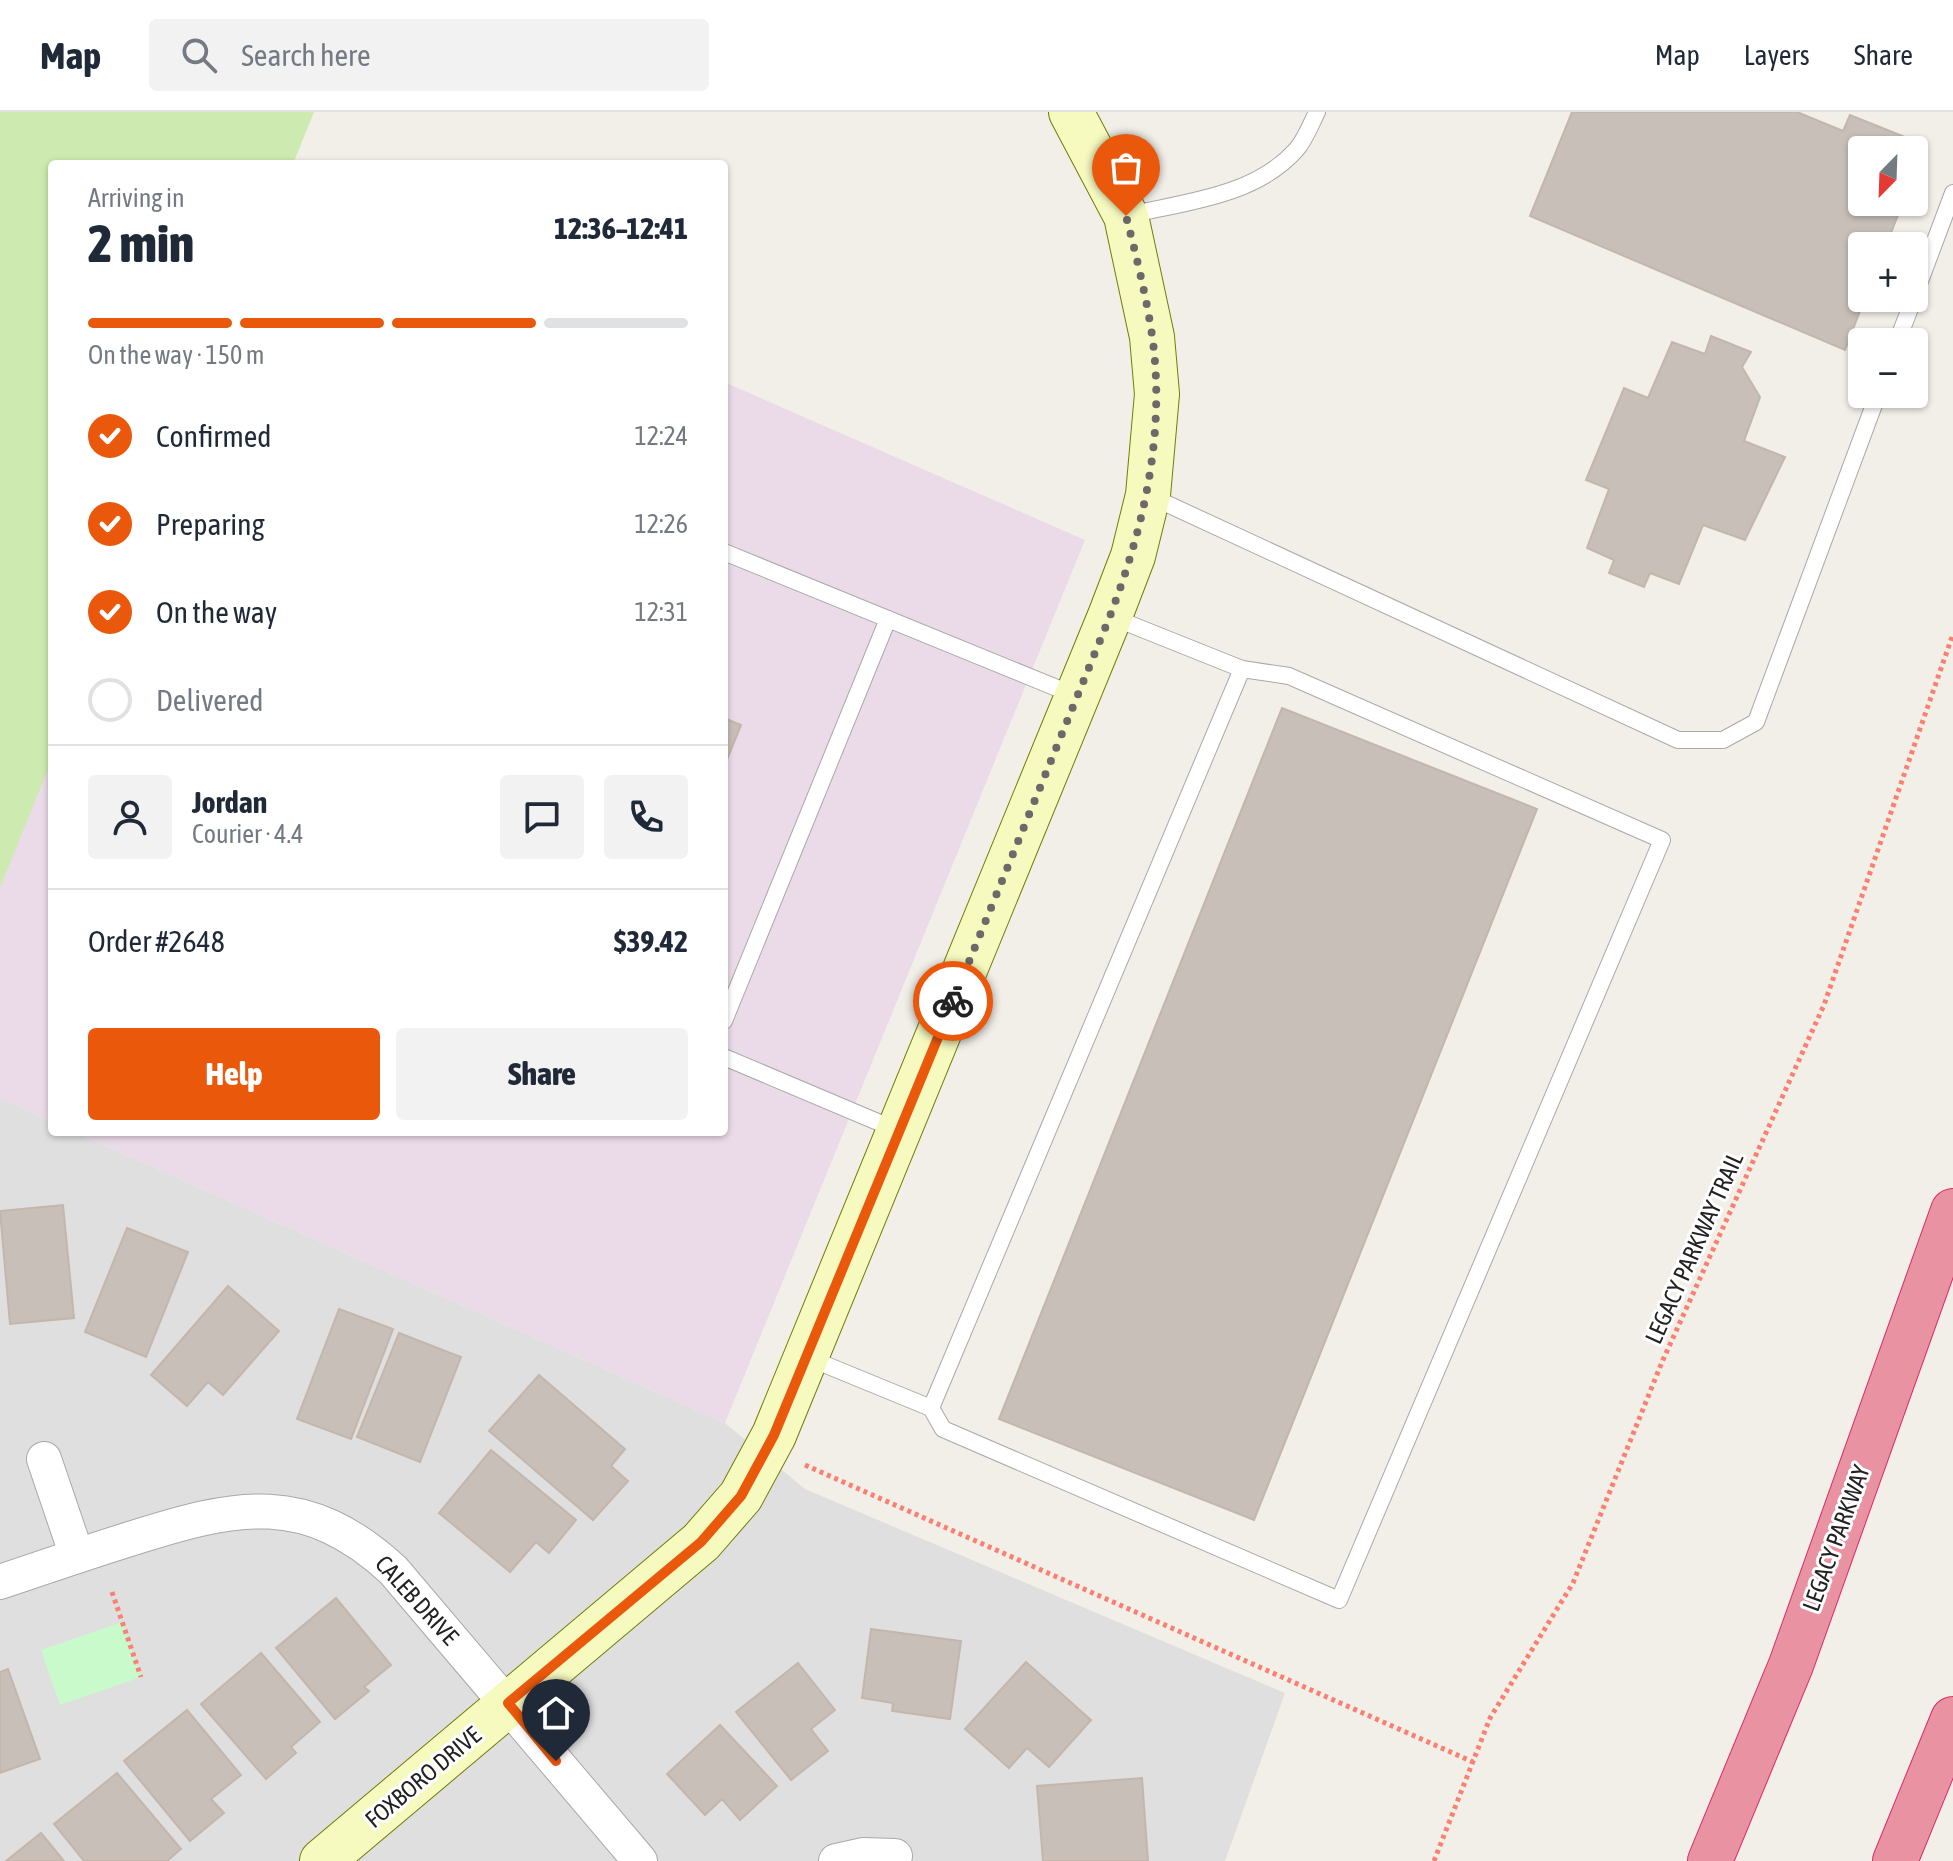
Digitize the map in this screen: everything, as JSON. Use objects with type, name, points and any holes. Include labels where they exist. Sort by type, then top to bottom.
[{"type":"highway","name":"LEGACY PARKWAY","points":[[1710,1861],[1791,1665],[1953,1211]]},
{"type":"highway","points":[[1895,1861],[1953,1719]]},
{"type":"street","name":"FOXBORO DRIVE","points":[[322,1861],[701,1542],[741,1496],[768,1448],[1110,616],[1133,556],[1148,495],[1157,394],[1152,337],[1142,279],[1126,216],[1071,112]]},
{"type":"street","points":[[44,1459],[77,1556]]},
{"type":"street","name":"CALEB DRIVE","points":[[0,1582],[188,1521],[230,1512],[264,1510],[294,1514],[323,1523],[351,1537],[393,1570],[640,1861]]},
{"type":"street","points":[[836,1861],[863,1855],[895,1856]]},
{"type":"lane","points":[[1126,216],[1231,190],[1276,169],[1299,148],[1317,112]]},
{"type":"lane","points":[[1928,260],[1953,193]]},
{"type":"lane","points":[[1148,495],[1678,740],[1723,740],[1756,722],[1873,408]]},
{"type":"lane","points":[[728,554],[1077,696]]},
{"type":"lane","points":[[806,1357],[931,1408],[943,1429],[1339,1600],[1662,840],[1289,676],[1242,669],[1110,616]]},
{"type":"lane","points":[[728,1011],[888,619]]},
{"type":"lane","points":[[931,1408],[1242,669]]},
{"type":"lane","points":[[728,1059],[900,1132]]},
{"type":"path","name":"LEGACY PARKWAY TRAIL","points":[[1434,1861],[1490,1718],[1573,1583],[1662,1362],[1824,1005],[1953,634]]},
{"type":"path","points":[[768,1448],[1473,1762]]},
{"type":"path","points":[[112,1592],[141,1677]]},
{"type":"shaded area","points":[[728,384],[1085,540],[725,1423],[84,1136],[728,1136]]},
{"type":"shaded area","points":[[48,744],[48,1120],[0,1098],[0,863]]},
{"type":"shaded area","points":[[0,1098],[48,1120],[48,1136],[84,1136],[725,1423],[805,1489],[1285,1693],[1225,1861],[0,1861]]},
{"type":"green space","points":[[0,112],[314,112],[295,160],[48,160],[48,769],[0,888]]},
{"type":"green space","points":[[122,1622],[141,1677],[60,1705],[41,1650]]},
{"type":"building","points":[[1572,112],[1797,112],[1843,131],[1850,115],[1902,136],[1848,136],[1848,216],[1898,216],[1891,232],[1848,232],[1848,312],[1860,312],[1853,328],[1848,328],[1845,350],[1530,216]]},
{"type":"building","points":[[1711,336],[1751,352],[1742,367],[1760,397],[1744,441],[1785,457],[1745,540],[1703,525],[1679,584],[1650,573],[1644,587],[1609,573],[1614,560],[1587,548],[1609,489],[1586,480],[1624,388],[1648,398],[1672,342],[1705,354]]},
{"type":"building","points":[[1282,708],[1537,809],[1254,1520],[999,1419]]},
{"type":"building","points":[[728,720],[741,725],[728,757]]},
{"type":"building","points":[[63,1205],[74,1318],[10,1324],[0,1211]]},
{"type":"building","points":[[127,1228],[188,1252],[146,1357],[85,1332]]},
{"type":"building","points":[[228,1286],[279,1331],[223,1395],[208,1382],[187,1406],[151,1375]]},
{"type":"building","points":[[339,1309],[393,1329],[351,1439],[297,1419]]},
{"type":"building","points":[[399,1333],[461,1357],[420,1462],[357,1437]]},
{"type":"building","points":[[539,1375],[625,1449],[611,1466],[628,1481],[593,1520],[489,1431]]},
{"type":"building","points":[[491,1450],[576,1520],[549,1553],[536,1542],[510,1572],[439,1513]]},
{"type":"building","points":[[336,1598],[391,1665],[364,1687],[369,1691],[335,1719],[276,1648]]},
{"type":"building","points":[[871,1629],[961,1641],[950,1719],[892,1711],[893,1703],[862,1698]]},
{"type":"building","points":[[261,1653],[320,1722],[291,1747],[296,1753],[266,1779],[201,1704]]},
{"type":"building","points":[[1026,1662],[1091,1720],[1049,1767],[1027,1748],[1009,1768],[965,1729]]},
{"type":"building","points":[[798,1663],[835,1710],[811,1729],[828,1751],[791,1780],[736,1712]]},
{"type":"building","points":[[8,1669],[40,1759],[0,1773],[0,1672]]},
{"type":"building","points":[[187,1710],[241,1775],[211,1799],[224,1813],[190,1841],[124,1761]]},
{"type":"building","points":[[720,1725],[777,1786],[740,1820],[722,1799],[705,1815],[667,1774]]},
{"type":"building","points":[[117,1773],[181,1849],[167,1861],[84,1861],[54,1824]]},
{"type":"building","points":[[1142,1778],[1148,1861],[1043,1861],[1037,1786]]},
{"type":"building","points":[[41,1833],[64,1861],[6,1861]]},
{"type":"way so far","points":[[953,1001],[1110,616],[1133,556],[1148,495],[1157,394],[1155,366],[1142,279],[1126,216]]},
{"type":"route","points":[[556,1761],[508,1703],[701,1542],[741,1496],[774,1435],[953,1001]]}]
